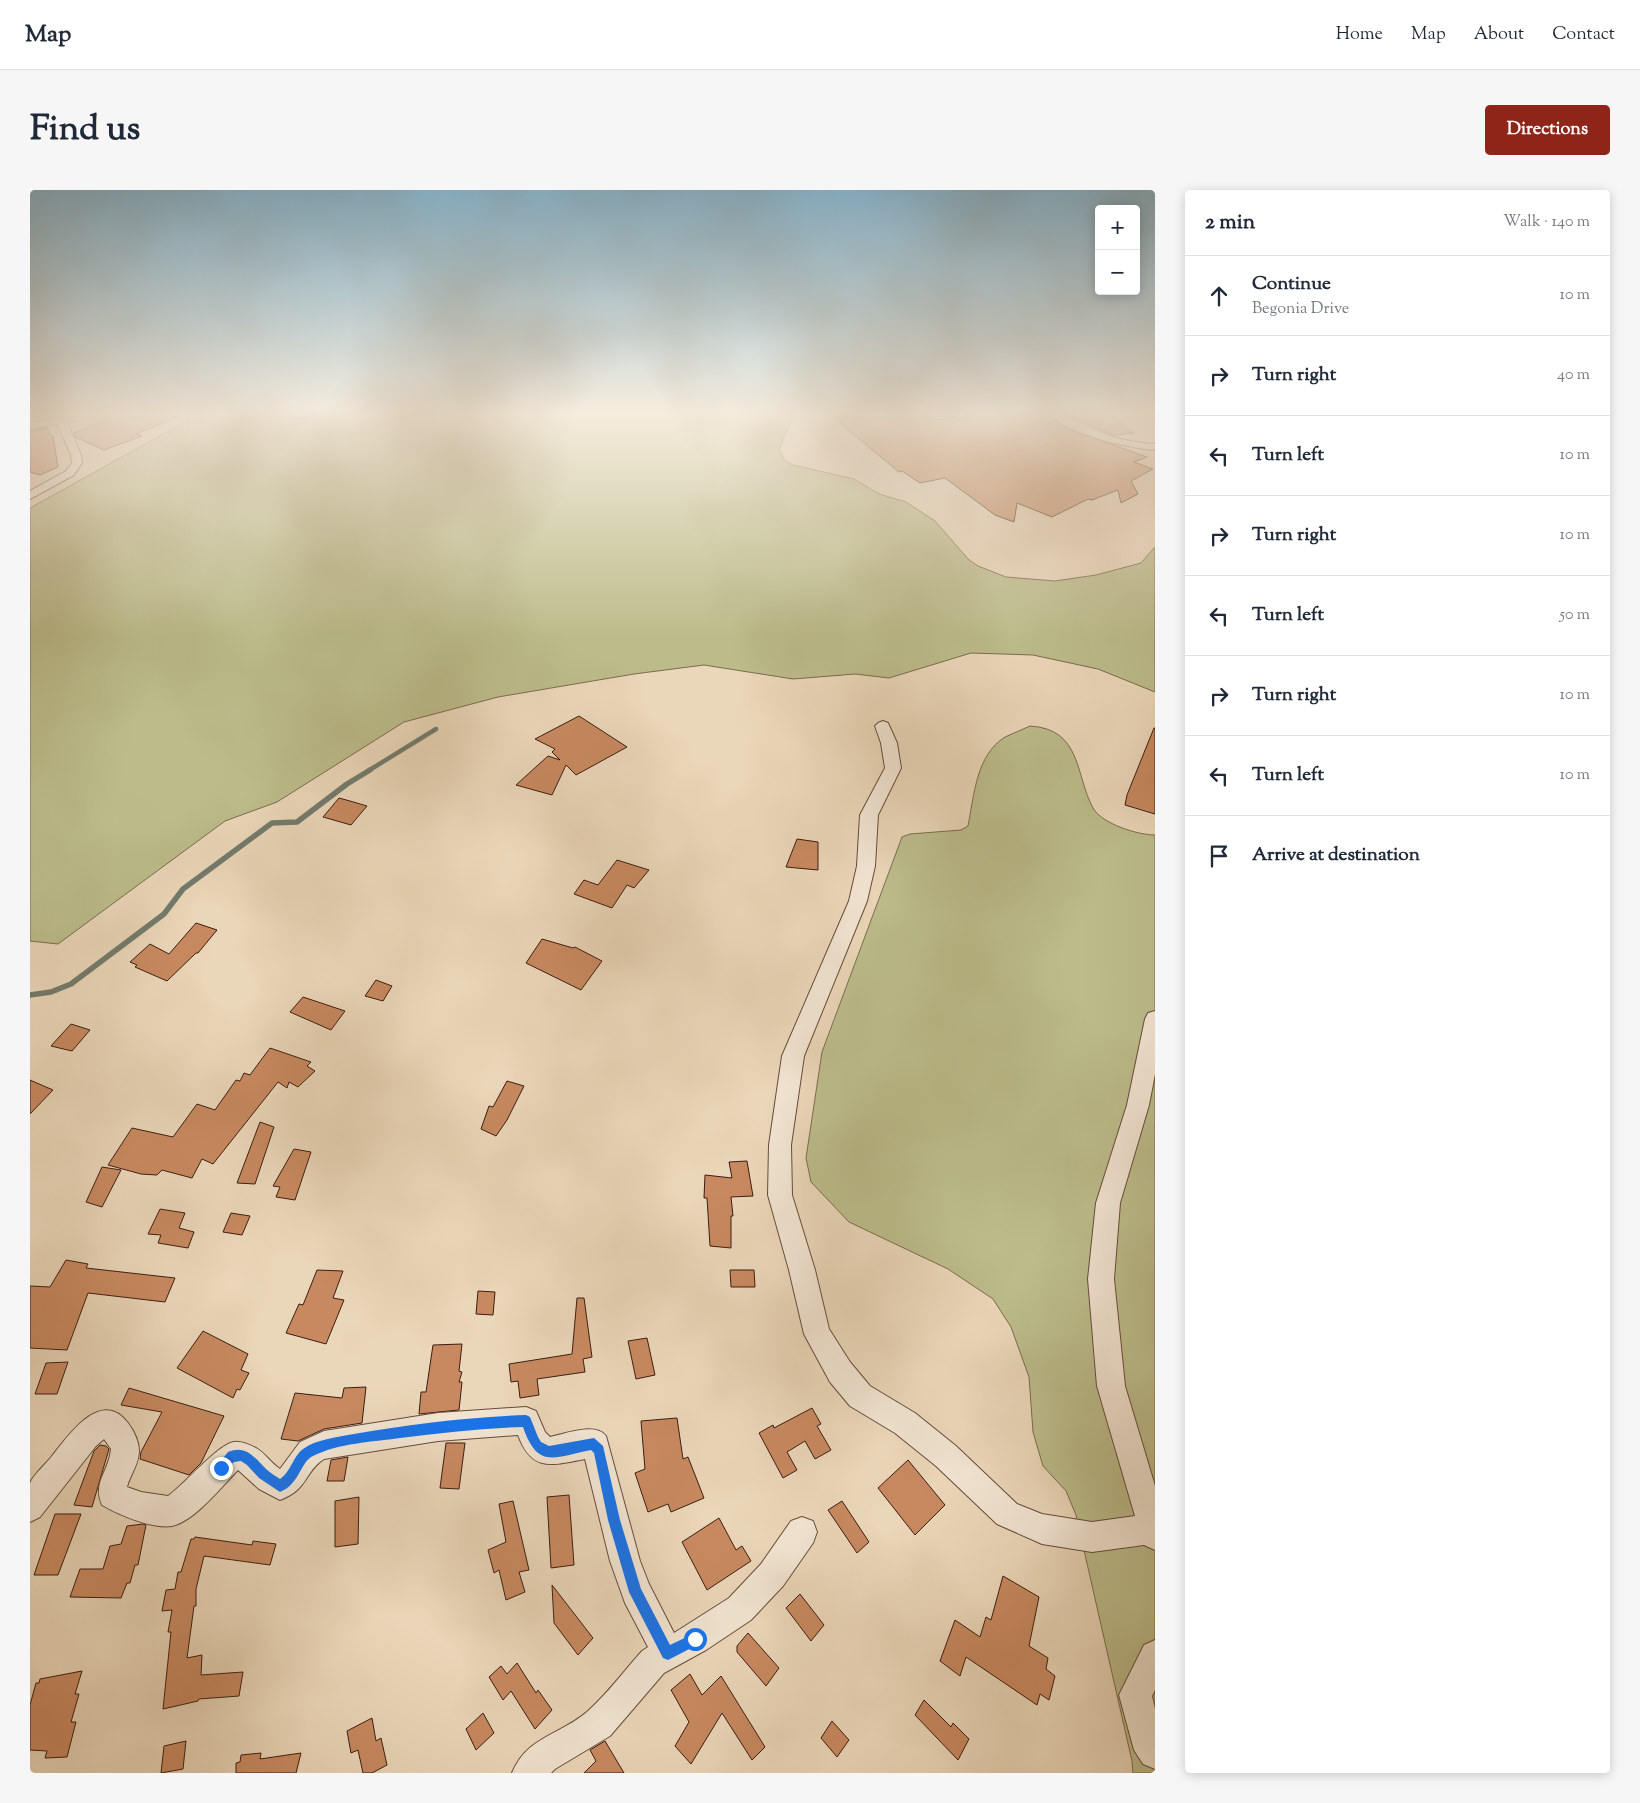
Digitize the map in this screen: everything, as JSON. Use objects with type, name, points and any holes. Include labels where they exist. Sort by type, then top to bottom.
[{"type":"street","points":[[30,496],[42,489]]},
{"type":"street","points":[[883,726],[889,744],[893,768],[869,815],[866,866],[858,901],[793,1056],[780,1145],[780,1195],[802,1270],[817,1334],[840,1372],[860,1396],[905,1423],[946,1456],[1007,1514],[1042,1528],[1092,1537],[1154,1532],[1111,1386],[1101,1279],[1108,1203],[1138,1105],[1155,1020]]},
{"type":"street","points":[[30,1506],[81,1441],[99,1425],[113,1426],[125,1444],[124,1457],[116,1476],[112,1496],[148,1509],[172,1511],[190,1498],[232,1456],[242,1455],[252,1460],[263,1474],[280,1486],[289,1480],[306,1453],[323,1446],[376,1436],[449,1427],[526,1421],[533,1441],[537,1446],[548,1452],[594,1443],[596,1446],[625,1561],[636,1592],[668,1654]]},
{"type":"street","points":[[529,1773],[543,1758],[598,1724],[622,1700],[653,1662],[695,1639],[740,1609],[772,1575],[802,1532]]},
{"type":"street","points":[[1155,1656],[1136,1695],[1146,1738],[1155,1752]]},
{"type":"green space","points":[[64,489],[870,489],[879,494],[906,502],[935,521],[969,560],[978,566],[1006,577],[1055,581],[1096,575],[1141,563],[1155,547],[1155,692],[1098,669],[1033,655],[971,653],[889,678],[855,674],[793,679],[704,665],[634,674],[498,697],[404,722],[277,802],[225,821],[58,944],[30,941],[30,508]]},
{"type":"green space","points":[[1030,726],[1047,729],[1059,735],[1068,745],[1079,768],[1087,795],[1098,814],[1121,828],[1155,835],[1155,1773],[1133,1773],[1132,1761],[1076,1515],[1066,1491],[1043,1466],[1033,1432],[1029,1377],[1011,1327],[993,1299],[948,1269],[849,1222],[811,1182],[806,1158],[822,1052],[902,837],[910,834],[961,830],[968,826],[978,777],[988,754],[1005,737]]},
{"type":"building","points":[[960,489],[1135,489],[1138,494],[1121,503],[1118,490],[1092,500],[1088,499],[1052,517],[1017,503],[1014,522],[995,515]]},
{"type":"building","points":[[579,716],[627,747],[576,775],[566,765],[552,795],[516,785],[548,756],[560,760],[552,752],[555,749],[535,739]]},
{"type":"building","points":[[1154,728],[1155,814],[1125,805],[1127,795]]},
{"type":"building","points":[[339,798],[367,806],[351,825],[323,817]]},
{"type":"building","points":[[797,839],[818,842],[818,870],[786,867]]},
{"type":"building","points":[[617,860],[649,870],[634,888],[627,885],[612,908],[574,894],[584,880],[598,885]]},
{"type":"building","points":[[196,923],[217,930],[198,953],[167,981],[135,967],[137,965],[130,962],[150,944],[169,954]]},
{"type":"building","points":[[542,939],[575,947],[602,961],[581,990],[526,963]]},
{"type":"building","points":[[376,980],[392,986],[383,1001],[365,996]]},
{"type":"building","points":[[303,997],[345,1011],[331,1030],[290,1012]]},
{"type":"building","points":[[71,1024],[90,1030],[72,1051],[51,1046]]},
{"type":"building","points":[[270,1048],[311,1062],[307,1066],[315,1071],[298,1087],[289,1082],[287,1088],[278,1082],[213,1164],[202,1159],[192,1178],[162,1170],[157,1175],[141,1174],[108,1165],[132,1128],[173,1137],[197,1104],[215,1110],[236,1080],[240,1081],[244,1073],[250,1075]]},
{"type":"building","points":[[30,1080],[53,1090],[30,1114]]},
{"type":"building","points":[[507,1081],[524,1086],[507,1120],[496,1136],[481,1129],[489,1106],[493,1107]]},
{"type":"building","points":[[260,1122],[274,1127],[255,1184],[237,1183]]},
{"type":"building","points":[[294,1149],[311,1152],[295,1200],[276,1197],[280,1187],[273,1186]]},
{"type":"building","points":[[747,1161],[753,1196],[731,1197],[733,1216],[731,1216],[731,1248],[710,1246],[707,1198],[704,1198],[705,1175],[732,1178],[729,1162]]},
{"type":"building","points":[[102,1167],[121,1170],[102,1207],[86,1202]]},
{"type":"building","points":[[160,1209],[185,1213],[179,1228],[194,1232],[188,1248],[158,1243],[161,1235],[148,1234]]},
{"type":"building","points":[[231,1213],[250,1216],[242,1235],[223,1232]]},
{"type":"building","points":[[66,1260],[88,1264],[86,1268],[175,1278],[165,1302],[88,1293],[67,1350],[30,1348],[30,1286],[50,1287]]},
{"type":"building","points":[[317,1270],[343,1271],[333,1298],[344,1300],[326,1344],[286,1333],[299,1304],[303,1305]]},
{"type":"building","points":[[730,1270],[754,1270],[755,1287],[731,1287]]},
{"type":"building","points":[[478,1291],[495,1292],[493,1315],[476,1314]]},
{"type":"building","points":[[577,1298],[584,1298],[592,1357],[583,1359],[585,1372],[537,1379],[539,1395],[520,1398],[518,1381],[511,1382],[509,1364],[572,1354]]},
{"type":"building","points":[[203,1331],[248,1354],[241,1370],[249,1373],[240,1390],[237,1389],[233,1398],[177,1368]]},
{"type":"building","points":[[647,1338],[655,1375],[636,1379],[628,1341]]},
{"type":"building","points":[[462,1344],[459,1371],[462,1372],[459,1382],[462,1382],[459,1410],[419,1414],[421,1392],[426,1392],[433,1345]]},
{"type":"building","points":[[68,1362],[57,1394],[35,1394],[46,1363]]},
{"type":"building","points":[[366,1387],[362,1423],[324,1429],[298,1441],[281,1439],[295,1393],[342,1398],[344,1388]]},
{"type":"building","points":[[129,1388],[224,1416],[201,1463],[189,1475],[140,1459],[141,1452],[162,1412],[121,1405]]},
{"type":"building","points":[[812,1408],[821,1424],[817,1426],[831,1450],[815,1459],[805,1441],[787,1452],[797,1470],[783,1478],[759,1433],[773,1425],[774,1428]]},
{"type":"building","points":[[677,1418],[683,1459],[688,1457],[704,1498],[671,1512],[668,1504],[648,1512],[635,1473],[645,1469],[641,1421]]},
{"type":"building","points":[[446,1443],[465,1443],[459,1489],[440,1488]]},
{"type":"building","points":[[100,1445],[106,1446],[109,1449],[92,1507],[74,1505],[94,1451]]},
{"type":"building","points":[[348,1457],[344,1481],[327,1481],[331,1460]]},
{"type":"building","points":[[908,1460],[945,1505],[915,1535],[878,1488]]},
{"type":"building","points":[[569,1495],[574,1565],[551,1568],[547,1497]]},
{"type":"building","points":[[359,1497],[358,1544],[335,1547],[335,1501]]},
{"type":"building","points":[[513,1501],[529,1570],[519,1572],[525,1592],[506,1600],[499,1570],[494,1573],[488,1550],[506,1542],[499,1504]]},
{"type":"building","points":[[842,1501],[869,1542],[857,1553],[828,1510]]},
{"type":"building","points":[[55,1514],[81,1514],[58,1575],[34,1575]]},
{"type":"building","points":[[719,1518],[736,1550],[742,1546],[751,1561],[707,1590],[682,1542]]},
{"type":"building","points":[[146,1525],[138,1565],[135,1565],[130,1583],[127,1583],[121,1598],[70,1597],[80,1569],[103,1569],[110,1546],[121,1544],[127,1526]]},
{"type":"building","points":[[195,1537],[252,1545],[253,1541],[276,1544],[270,1565],[204,1556],[196,1589],[196,1606],[194,1606],[187,1658],[202,1655],[201,1675],[243,1672],[239,1696],[199,1699],[198,1701],[163,1709],[171,1632],[168,1632],[172,1610],[162,1611],[166,1590],[175,1589],[178,1572],[181,1572],[191,1539]]},
{"type":"building","points":[[1003,1576],[1039,1597],[1029,1646],[1048,1658],[1046,1669],[1055,1676],[1049,1700],[1040,1694],[1037,1705],[966,1657],[960,1676],[940,1661],[955,1620],[980,1637],[986,1617],[991,1620]]},
{"type":"building","points":[[552,1585],[593,1638],[578,1655],[554,1623]]},
{"type":"building","points":[[800,1594],[824,1625],[811,1641],[786,1608]]},
{"type":"building","points":[[748,1633],[779,1668],[766,1686],[737,1652],[737,1646]]},
{"type":"building","points":[[517,1663],[536,1693],[538,1690],[552,1710],[535,1729],[511,1691],[503,1700],[489,1677],[501,1666],[507,1674]]},
{"type":"building","points":[[82,1671],[75,1694],[79,1694],[71,1722],[76,1722],[67,1757],[45,1758],[47,1751],[30,1750],[30,1705],[36,1683],[39,1683],[40,1679]]},
{"type":"building","points":[[690,1674],[702,1695],[721,1676],[765,1747],[752,1760],[722,1713],[691,1764],[675,1746],[689,1722],[671,1690]]},
{"type":"building","points":[[924,1700],[951,1727],[953,1723],[969,1739],[958,1760],[915,1715]]},
{"type":"building","points":[[483,1713],[494,1733],[476,1750],[466,1729]]},
{"type":"building","points":[[372,1718],[376,1741],[381,1738],[387,1765],[372,1773],[363,1773],[358,1750],[351,1753],[347,1731]]},
{"type":"building","points":[[832,1721],[849,1740],[837,1757],[821,1738]]},
{"type":"building","points":[[186,1741],[183,1769],[161,1773],[164,1746]]},
{"type":"building","points":[[605,1741],[624,1773],[584,1773],[596,1761],[590,1750]]},
{"type":"building","points":[[261,1753],[260,1759],[301,1753],[296,1773],[236,1773],[236,1763],[240,1762],[241,1755]]},
{"type":"waterway","points":[[368,771],[436,729]]},
{"type":"waterway","points":[[30,995],[51,992],[71,984],[164,914],[183,889],[272,823],[297,822],[347,784],[370,770]]},
{"type":"route","points":[[221,1468],[232,1456],[242,1455],[252,1460],[263,1474],[280,1486],[289,1480],[306,1453],[328,1444],[449,1427],[517,1421],[526,1421],[529,1425],[533,1441],[537,1446],[548,1452],[562,1451],[594,1443],[599,1450],[610,1494],[614,1520],[636,1592],[668,1654],[695,1639]]}]
